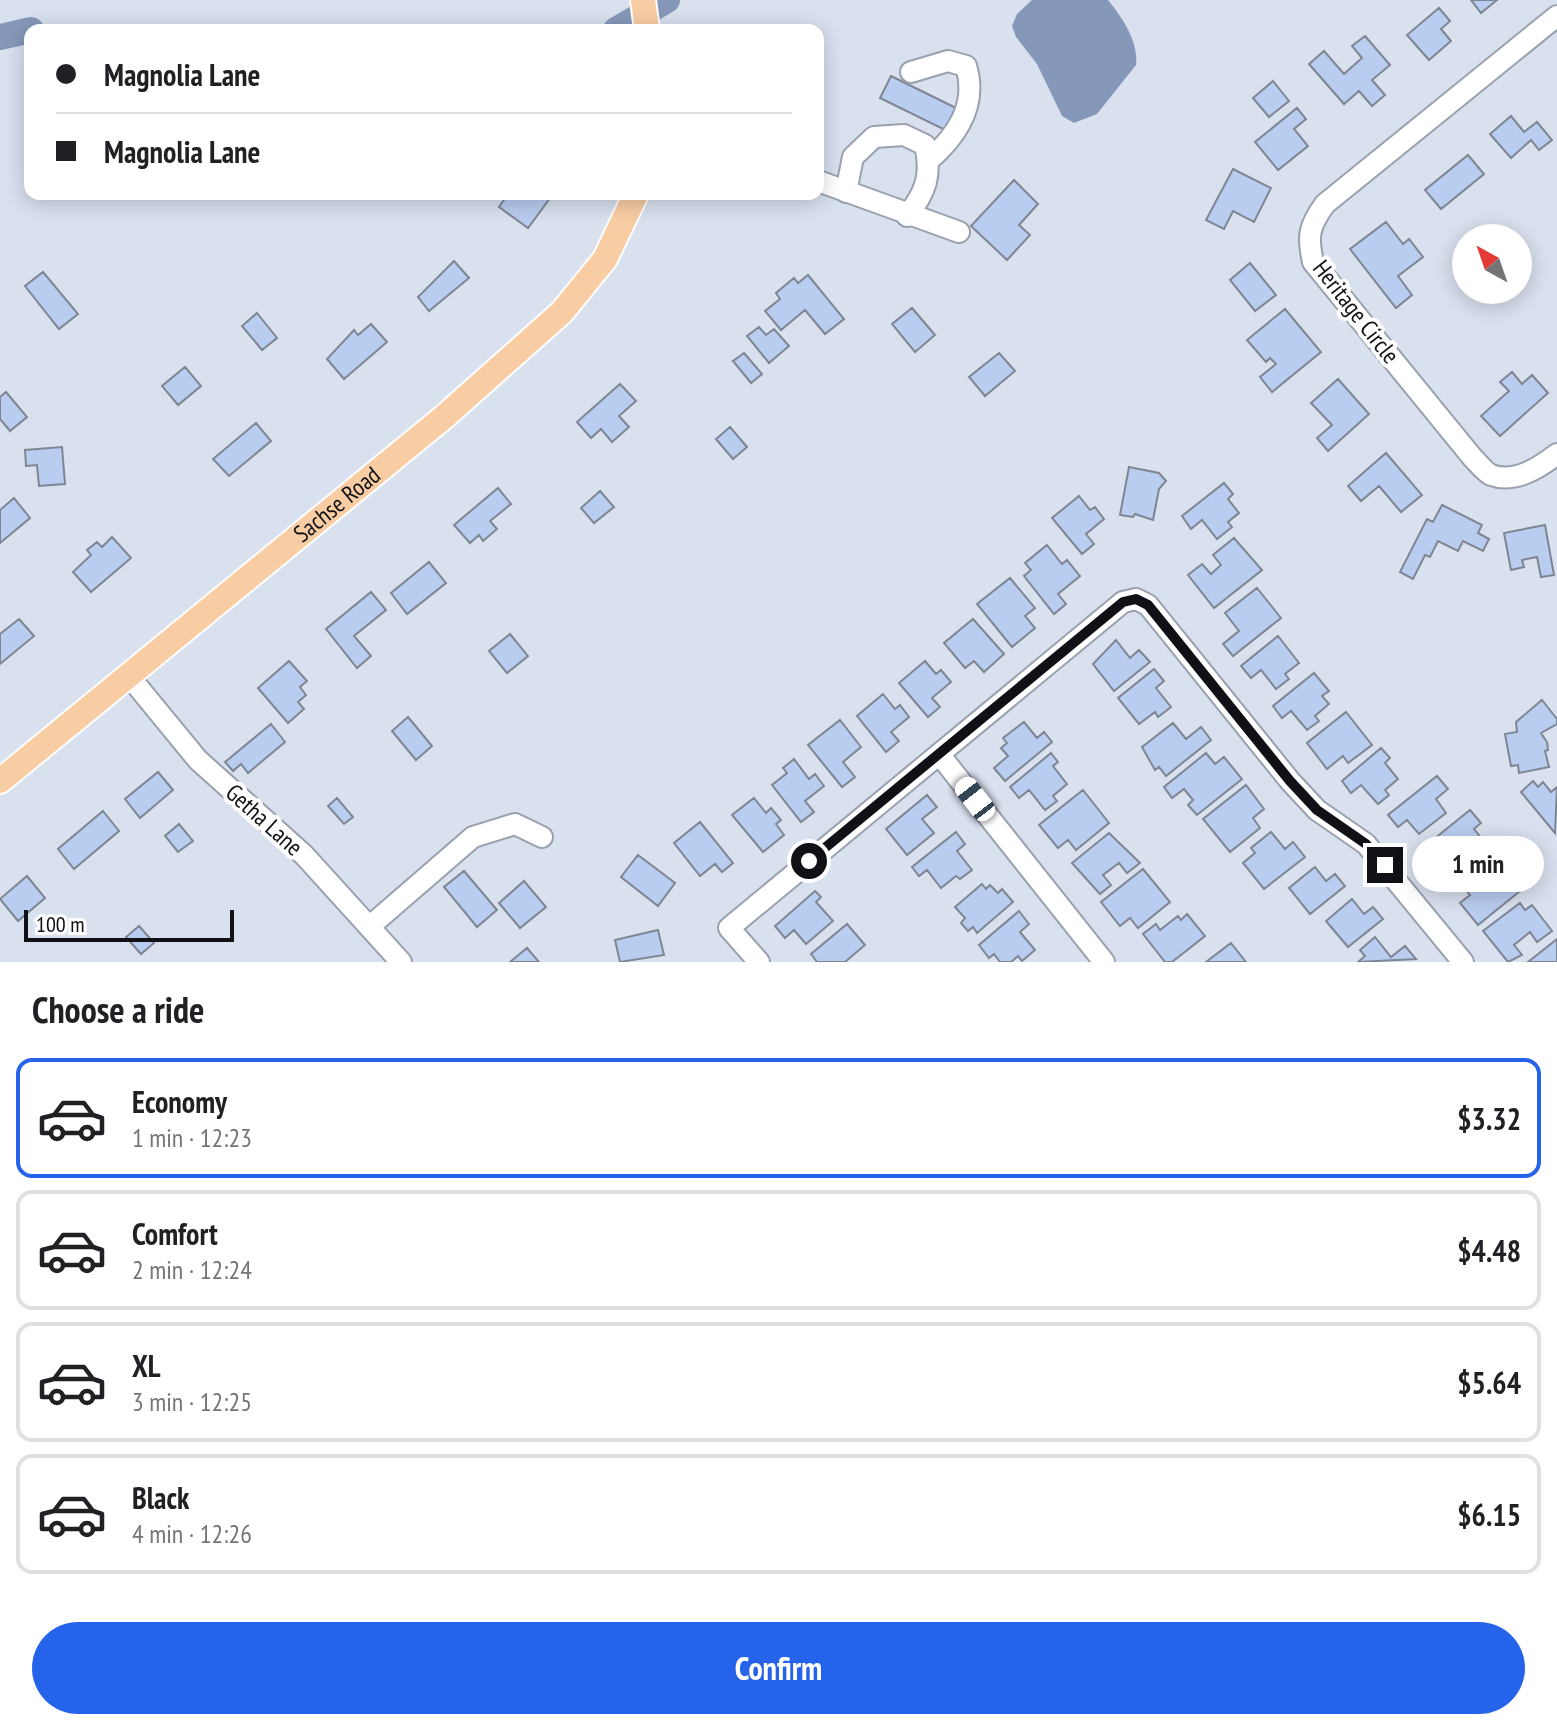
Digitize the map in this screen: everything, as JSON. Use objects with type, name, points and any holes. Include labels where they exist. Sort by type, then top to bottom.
[{"type":"main road","points":[[643,0],[646,24]]},
{"type":"main road","name":"Sachse Road","points":[[0,781],[449,412],[562,312],[605,259],[633,200]]},
{"type":"street","name":"Heritage Circle","points":[[1557,16],[1325,204],[1312,222],[1307,237],[1313,262],[1472,457],[1491,475],[1514,476],[1535,471],[1557,454]]},
{"type":"street","points":[[911,72],[948,61],[966,66],[972,88],[966,112],[949,143],[928,161]]},
{"type":"street","points":[[846,192],[853,157],[874,137],[904,135],[925,145],[928,161],[924,194],[907,216]]},
{"type":"street","points":[[824,183],[907,216],[959,232]]},
{"type":"street","points":[[759,962],[729,928],[1123,602],[1142,601],[1290,781],[1317,810],[1366,844],[1463,962]]},
{"type":"street","name":"Getha Lane","points":[[129,676],[198,760],[304,855],[401,962]]},
{"type":"street","points":[[939,754],[1104,962]]},
{"type":"street","points":[[369,927],[473,837],[515,824],[542,837]]},
{"type":"water","points":[[1032,0],[1108,0],[1124,22],[1135,48],[1136,65],[1097,114],[1074,123],[1062,116],[1037,64],[1016,37],[1012,26],[1017,14]]},
{"type":"building","points":[[1471,0],[1497,0],[1481,13]]},
{"type":"building","points":[[1439,8],[1450,21],[1441,29],[1451,41],[1429,60],[1407,35]]},
{"type":"building","points":[[1365,36],[1390,65],[1372,80],[1385,95],[1372,106],[1359,91],[1344,104],[1309,64],[1324,51],[1344,74],[1362,58],[1352,46]]},
{"type":"building","points":[[891,76],[956,108],[945,130],[880,98]]},
{"type":"building","points":[[1273,81],[1289,101],[1269,117],[1253,98]]},
{"type":"building","points":[[1297,108],[1306,119],[1294,129],[1308,146],[1278,170],[1255,142]]},
{"type":"building","points":[[1511,116],[1524,132],[1537,122],[1552,140],[1539,150],[1531,140],[1511,158],[1490,134]]},
{"type":"building","points":[[1468,155],[1484,174],[1441,209],[1425,190]]},
{"type":"building","points":[[1233,169],[1271,188],[1254,222],[1233,211],[1224,229],[1206,220]]},
{"type":"building","points":[[1014,180],[1038,204],[1019,225],[1030,235],[1007,260],[971,226]]},
{"type":"building","points":[[504,200],[549,200],[528,228],[499,207]]},
{"type":"building","points":[[1386,222],[1403,244],[1409,239],[1423,257],[1398,276],[1412,295],[1396,308],[1350,249]]},
{"type":"building","points":[[454,261],[469,278],[429,311],[418,297]]},
{"type":"building","points":[[1250,263],[1276,295],[1255,311],[1230,280]]},
{"type":"building","points":[[43,272],[78,314],[59,329],[25,286]]},
{"type":"building","points":[[808,275],[844,319],[825,334],[805,310],[781,330],[765,311],[780,299],[776,293],[794,278],[798,283]]},
{"type":"building","points":[[912,308],[935,335],[915,352],[892,324]]},
{"type":"building","points":[[1285,309],[1321,352],[1272,392],[1260,377],[1276,364],[1270,358],[1266,362],[1247,340]]},
{"type":"building","points":[[257,313],[277,338],[262,350],[242,326]]},
{"type":"building","points":[[371,324],[387,342],[344,379],[327,359],[354,330],[358,335]]},
{"type":"building","points":[[759,327],[766,335],[774,329],[789,346],[769,363],[747,336]]},
{"type":"building","points":[[744,353],[762,374],[751,383],[733,361]]},
{"type":"building","points":[[999,353],[1015,371],[985,396],[969,377]]},
{"type":"building","points":[[185,367],[201,386],[178,405],[162,386]]},
{"type":"building","points":[[1512,372],[1522,384],[1532,375],[1548,393],[1500,436],[1481,416],[1509,391],[1500,382]]},
{"type":"building","points":[[1338,379],[1369,414],[1328,451],[1317,438],[1332,425],[1311,403]]},
{"type":"building","points":[[620,384],[636,401],[619,416],[629,427],[612,442],[601,429],[591,438],[577,422]]},
{"type":"building","points":[[6,392],[27,417],[10,431],[0,419],[0,397]]},
{"type":"building","points":[[256,423],[271,441],[229,476],[213,459]]},
{"type":"building","points":[[730,427],[747,447],[733,459],[716,439]]},
{"type":"building","points":[[62,447],[65,484],[39,486],[37,465],[26,466],[25,450]]},
{"type":"building","points":[[1386,453],[1422,495],[1401,512],[1379,486],[1361,501],[1348,486]]},
{"type":"building","points":[[1129,467],[1159,473],[1166,481],[1159,489],[1153,520],[1135,514],[1133,517],[1120,515]]},
{"type":"building","points":[[1224,483],[1233,494],[1228,499],[1239,513],[1228,522],[1232,527],[1217,539],[1202,520],[1191,529],[1182,516]]},
{"type":"building","points":[[498,488],[511,504],[490,521],[497,529],[483,541],[479,535],[470,543],[454,525]]},
{"type":"building","points":[[600,491],[614,507],[594,523],[581,508]]},
{"type":"building","points":[[1079,496],[1090,510],[1095,507],[1104,519],[1086,534],[1094,544],[1082,554],[1052,518]]},
{"type":"building","points":[[14,498],[30,518],[0,543],[0,510]]},
{"type":"building","points":[[1442,505],[1482,525],[1478,533],[1489,539],[1483,551],[1463,541],[1458,551],[1438,541],[1430,557],[1425,555],[1413,579],[1400,572],[1427,519],[1433,522]]},
{"type":"building","points":[[1545,525],[1554,575],[1541,577],[1537,557],[1522,560],[1524,567],[1511,570],[1504,533]]},
{"type":"building","points":[[112,537],[131,558],[91,592],[73,572],[91,555],[87,550],[97,542],[102,547]]},
{"type":"building","points":[[1234,538],[1262,570],[1214,608],[1188,575],[1202,564],[1211,574],[1221,565],[1213,555]]},
{"type":"building","points":[[1047,545],[1062,564],[1067,560],[1080,576],[1058,594],[1066,604],[1054,614],[1024,576],[1031,570],[1025,563]]},
{"type":"building","points":[[429,562],[446,583],[407,614],[391,593]]},
{"type":"building","points":[[1010,578],[1035,608],[1025,616],[1035,628],[1012,647],[977,604]]},
{"type":"building","points":[[1257,588],[1281,618],[1233,656],[1223,644],[1239,631],[1225,613]]},
{"type":"building","points":[[371,592],[386,610],[354,636],[371,656],[357,668],[326,629]]},
{"type":"building","points":[[19,619],[34,636],[0,664],[0,634]]},
{"type":"building","points":[[973,619],[1004,654],[984,672],[974,661],[965,668],[944,643]]},
{"type":"building","points":[[510,634],[528,656],[507,673],[489,651]]},
{"type":"building","points":[[1278,636],[1299,663],[1285,674],[1289,679],[1276,689],[1261,670],[1251,678],[1241,666]]},
{"type":"building","points":[[1116,640],[1130,658],[1139,650],[1150,662],[1114,691],[1093,664]]},
{"type":"building","points":[[289,661],[307,681],[300,687],[306,695],[298,702],[304,709],[288,723],[258,688]]},
{"type":"building","points":[[925,661],[936,674],[941,670],[951,682],[932,698],[940,707],[928,717],[899,683]]},
{"type":"building","points":[[1154,669],[1164,681],[1156,688],[1171,707],[1158,717],[1155,712],[1139,724],[1118,698]]},
{"type":"building","points":[[1314,673],[1329,691],[1322,696],[1329,704],[1315,716],[1319,721],[1307,730],[1291,711],[1282,718],[1273,706]]},
{"type":"building","points":[[883,694],[895,709],[900,705],[909,717],[891,732],[899,741],[886,752],[857,716]]},
{"type":"building","points":[[1542,700],[1557,719],[1557,724],[1541,733],[1547,742],[1548,750],[1545,751],[1549,767],[1519,773],[1518,765],[1511,766],[1505,734],[1517,732],[1516,722]]},
{"type":"building","points":[[1346,712],[1372,745],[1348,763],[1343,756],[1327,769],[1307,743]]},
{"type":"building","points":[[408,717],[432,746],[416,760],[392,731]]},
{"type":"building","points":[[840,720],[861,747],[843,762],[855,777],[842,787],[808,745]]},
{"type":"building","points":[[1024,722],[1037,738],[1044,732],[1052,742],[1005,781],[994,768],[1008,756],[1001,748],[1007,743],[1003,738]]},
{"type":"building","points":[[1173,723],[1186,739],[1201,727],[1211,740],[1166,776],[1159,767],[1155,770],[1142,747]]},
{"type":"building","points":[[271,724],[285,742],[248,773],[241,764],[233,771],[225,762]]},
{"type":"building","points":[[1381,748],[1390,758],[1385,763],[1398,779],[1385,790],[1389,795],[1378,804],[1361,785],[1351,793],[1342,781]]},
{"type":"building","points":[[1051,753],[1058,762],[1053,766],[1067,784],[1053,796],[1057,801],[1045,810],[1029,790],[1019,798],[1010,787]]},
{"type":"building","points":[[1206,753],[1215,764],[1224,757],[1242,779],[1197,815],[1188,805],[1193,800],[1184,789],[1172,798],[1164,787]]},
{"type":"building","points":[[794,759],[809,779],[815,774],[824,786],[805,801],[814,812],[801,822],[772,785],[787,773],[783,768]]},
{"type":"building","points":[[158,772],[173,790],[140,818],[125,799]]},
{"type":"building","points":[[1437,776],[1448,789],[1436,799],[1446,813],[1419,834],[1407,820],[1398,827],[1388,815]]},
{"type":"building","points":[[1533,781],[1538,787],[1543,782],[1551,792],[1557,787],[1555,833],[1521,792]]},
{"type":"building","points":[[1246,785],[1264,809],[1253,818],[1260,828],[1230,852],[1203,819]]},
{"type":"building","points":[[1083,790],[1109,823],[1076,850],[1068,840],[1058,848],[1039,825]]},
{"type":"building","points":[[927,795],[937,807],[922,819],[934,833],[907,855],[886,829]]},
{"type":"building","points":[[337,798],[353,817],[344,824],[328,806]]},
{"type":"building","points":[[754,798],[766,813],[771,808],[781,820],[776,824],[784,835],[763,852],[732,815]]},
{"type":"building","points":[[1470,810],[1481,823],[1474,829],[1490,849],[1447,884],[1428,861],[1438,853],[1429,843]]},
{"type":"building","points":[[103,811],[119,831],[74,869],[58,849]]},
{"type":"building","points":[[700,822],[733,863],[722,872],[715,864],[700,876],[674,843]]},
{"type":"building","points":[[179,824],[193,841],[178,852],[165,836]]},
{"type":"building","points":[[956,832],[965,844],[957,851],[972,870],[960,879],[956,876],[941,888],[927,870],[919,876],[912,867]]},
{"type":"building","points":[[1271,832],[1285,849],[1293,842],[1305,857],[1264,889],[1243,863],[1255,853],[1251,848]]},
{"type":"building","points":[[1109,833],[1140,863],[1127,873],[1119,863],[1103,875],[1111,885],[1100,894],[1072,863]]},
{"type":"building","points":[[638,855],[675,883],[658,906],[621,877]]},
{"type":"building","points":[[1496,856],[1520,891],[1478,925],[1460,903],[1470,895],[1461,884]]},
{"type":"building","points":[[1315,867],[1326,881],[1335,874],[1345,886],[1310,914],[1289,888]]},
{"type":"building","points":[[1143,869],[1170,902],[1138,928],[1130,918],[1120,926],[1101,902]]},
{"type":"building","points":[[464,871],[497,910],[477,927],[444,887]]},
{"type":"building","points":[[27,876],[45,898],[18,921],[0,899]]},
{"type":"building","points":[[524,881],[546,907],[520,928],[499,903]]},
{"type":"building","points":[[982,884],[986,889],[990,885],[998,893],[1002,889],[1013,902],[977,933],[973,927],[968,931],[961,923],[965,918],[955,907]]},
{"type":"building","points":[[815,891],[821,897],[816,902],[833,921],[806,944],[794,930],[785,938],[775,926]]},
{"type":"building","points":[[1352,899],[1364,914],[1373,907],[1383,919],[1348,947],[1326,921]]},
{"type":"building","points":[[1520,903],[1525,910],[1532,905],[1552,931],[1537,942],[1530,932],[1514,945],[1522,955],[1508,962],[1483,931]]},
{"type":"building","points":[[1019,911],[1029,924],[1020,932],[1035,950],[1022,961],[1018,956],[1011,962],[1000,962],[994,954],[989,958],[979,945]]},
{"type":"building","points":[[1187,914],[1205,936],[1172,962],[1165,962],[1143,934],[1156,924],[1160,930],[1178,916],[1181,920]]},
{"type":"building","points":[[847,924],[865,945],[845,962],[817,962],[811,954]]},
{"type":"building","points":[[139,926],[154,943],[141,954],[126,937]]},
{"type":"building","points":[[658,930],[664,955],[620,962],[615,940]]},
{"type":"building","points":[[1375,937],[1391,957],[1405,946],[1416,959],[1358,962],[1365,956],[1360,950]]},
{"type":"building","points":[[1557,939],[1557,962],[1528,962]]},
{"type":"building","points":[[1231,943],[1246,962],[1206,962]]},
{"type":"building","points":[[527,948],[539,962],[510,962]]},
{"type":"waterway","points":[[626,24],[667,0]]},
{"type":"waterway","points":[[0,37],[24,32]]},
{"type":"route","points":[[809,861],[1123,602],[1136,599],[1148,605],[1317,810],[1366,844],[1385,865]]}]
